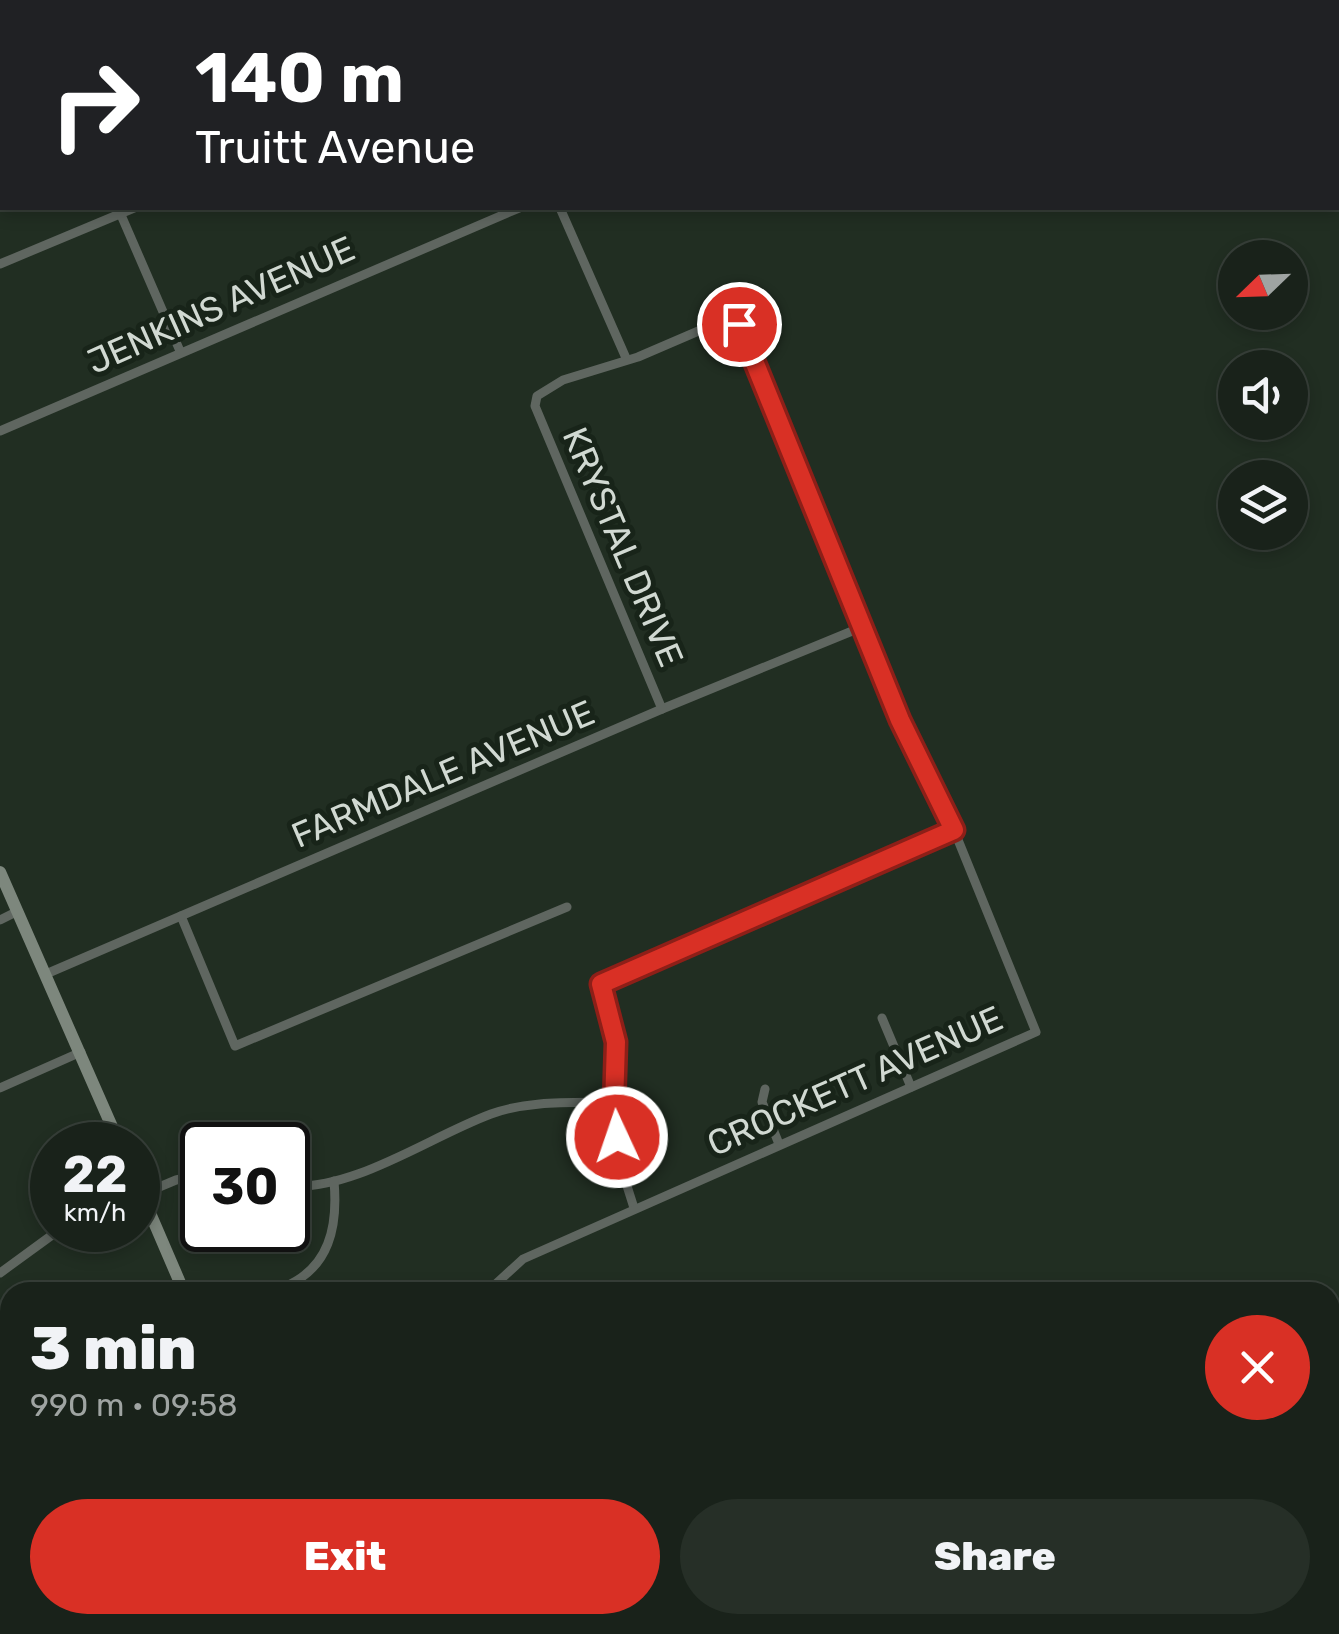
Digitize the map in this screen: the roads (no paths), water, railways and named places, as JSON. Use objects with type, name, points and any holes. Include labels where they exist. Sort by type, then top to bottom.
[{"type":"main road","points":[[0,872],[110,1122]]},
{"type":"main road","points":[[160,1239],[180,1282]]},
{"type":"street","points":[[0,264],[119,210],[180,351]]},
{"type":"street","name":"JENKINS AVENUE","points":[[0,431],[514,210]]},
{"type":"street","points":[[561,210],[626,358],[724,320],[739,324],[900,720],[954,830],[601,984],[616,1042],[614,1102],[621,1167],[634,1208]]},
{"type":"street","name":"KRYSTAL DRIVE","points":[[626,358],[563,380],[537,396],[535,406],[662,709]]},
{"type":"street","name":"FARMDALE AVENUE","points":[[46,974],[662,709],[862,628]]},
{"type":"street","name":"CROCKETT AVENUE","points":[[498,1282],[524,1259],[1036,1032],[954,830]]},
{"type":"street","points":[[182,916],[234,1046],[568,907]]},
{"type":"street","points":[[0,920],[18,911]]},
{"type":"street","points":[[882,1018],[911,1087]]},
{"type":"street","points":[[0,1088],[80,1052]]},
{"type":"street","points":[[765,1089],[762,1102],[779,1144]]},
{"type":"street","points":[[310,1188],[490,1114],[527,1104],[614,1102]]},
{"type":"street","points":[[295,1282],[320,1262],[332,1237],[336,1210],[334,1181]]},
{"type":"street","points":[[0,1273],[30,1252]]}]
